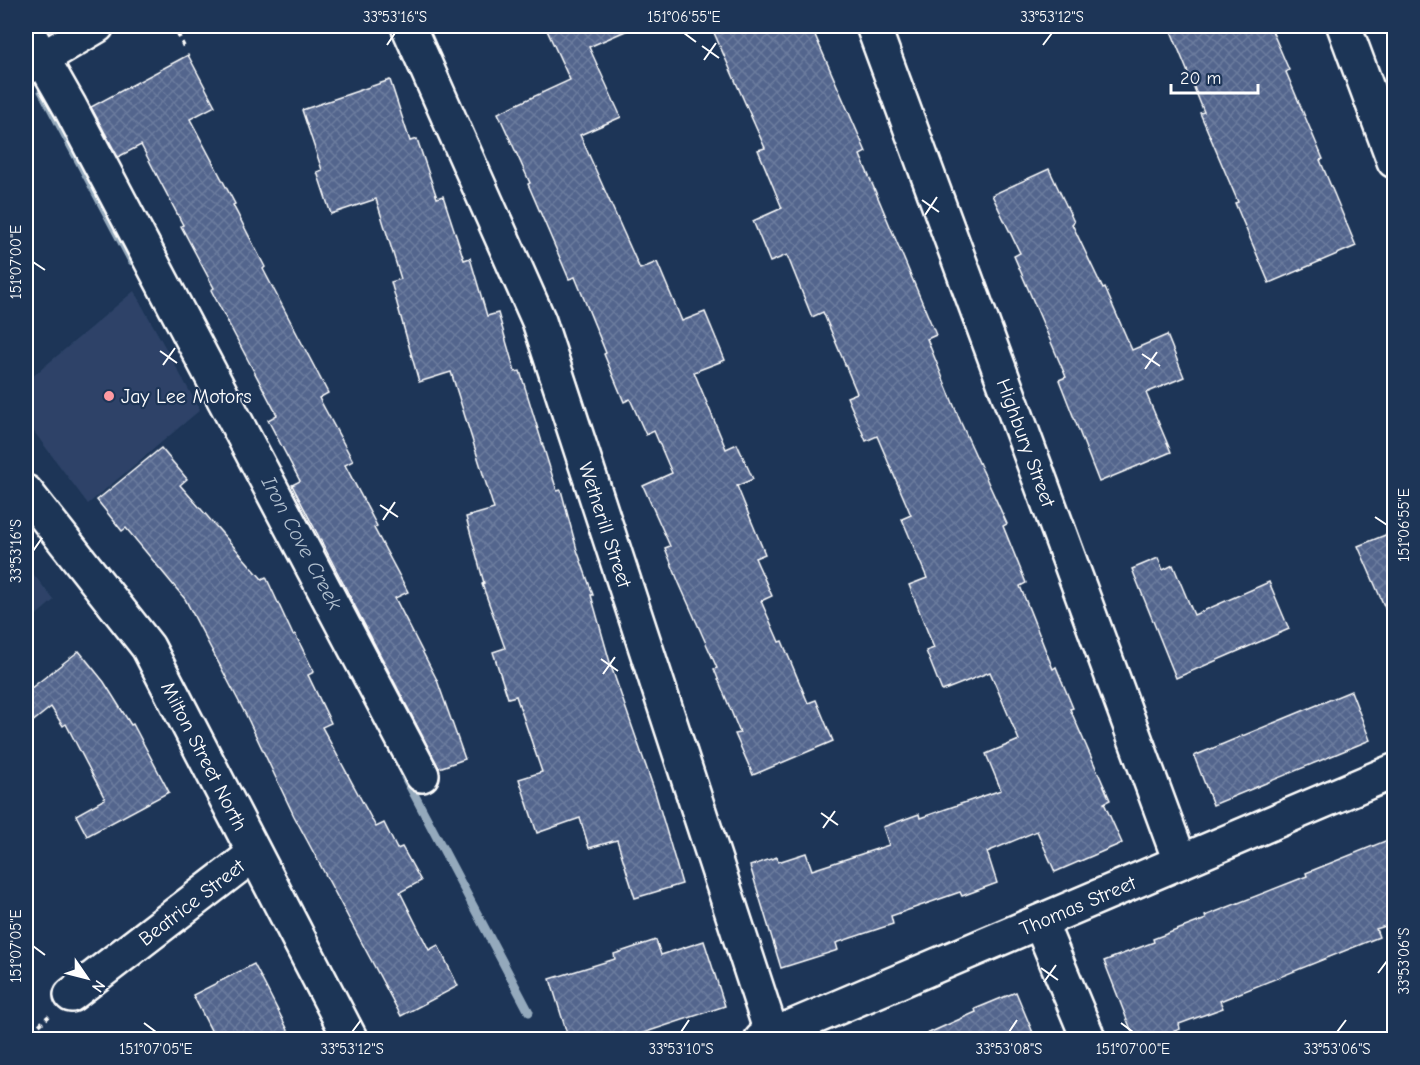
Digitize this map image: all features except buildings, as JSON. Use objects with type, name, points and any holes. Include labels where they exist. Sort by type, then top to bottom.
[{"type":"main road","points":[[42,50],[97,26]]},
{"type":"main road","name":"Wetherill Street","points":[[408,26],[539,321],[766,1037]]},
{"type":"main road","name":"Highbury Street","points":[[873,26],[1180,861]]},
{"type":"main road","points":[[1344,26],[1395,161]]},
{"type":"main road","points":[[26,27],[42,50],[422,775]]},
{"type":"main road","name":"Milton Street North","points":[[26,492],[148,647],[351,1040]]},
{"type":"main road","name":"Thomas Street","points":[[766,1037],[1395,771]]},
{"type":"main road","name":"Beatrice Street","points":[[71,995],[254,854]]},
{"type":"main road","points":[[1040,922],[1089,1040]]},
{"type":"path","points":[[174,26],[184,48]]},
{"type":"shaded area","name":"Jay Lee Motors","points":[[134,291],[200,410],[88,504],[26,421],[26,382]]},
{"type":"shaded area","points":[[26,565],[54,600],[26,624]]},
{"type":"waterway","name":"Iron Cove Creek","points":[[42,91],[132,261]]},
{"type":"waterway","name":"Iron Cove Creek","points":[[405,777],[529,1012]]},
{"type":"place","name":"Jay Lee Motors","points":[[109,396]]}]
